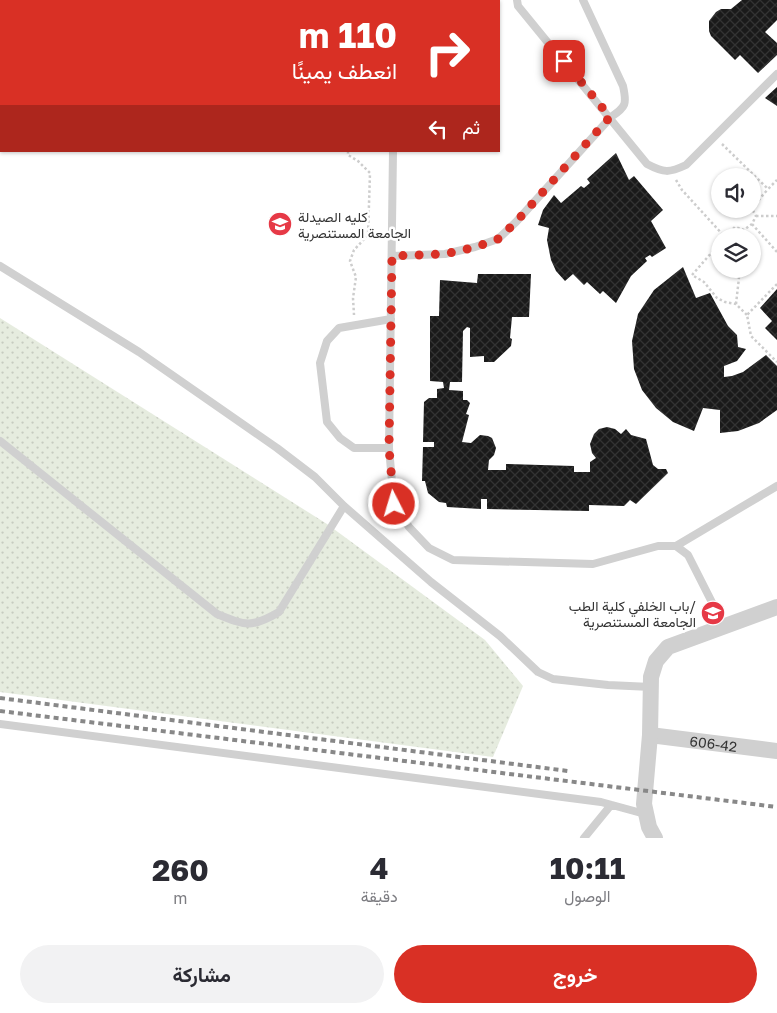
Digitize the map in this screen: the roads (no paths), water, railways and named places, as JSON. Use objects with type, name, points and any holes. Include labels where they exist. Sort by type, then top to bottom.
[{"type":"street","points":[[655,838],[649,827],[644,804],[650,735],[651,677],[656,661],[668,647],[777,607]]},
{"type":"street","name":"606-42","points":[[650,735],[777,751]]},
{"type":"lane","points":[[517,0],[518,6],[647,164],[659,171],[672,172],[686,165],[777,74]]},
{"type":"lane","points":[[392,256],[445,254],[476,247],[498,239],[516,222],[610,117],[622,110],[626,102],[623,86],[583,0]]},
{"type":"lane","points":[[393,152],[389,448],[394,504],[409,527],[429,548],[453,560],[593,564],[658,546],[676,546],[777,486]]},
{"type":"lane","points":[[0,266],[139,352],[277,448],[315,477],[344,506],[431,582],[500,636],[538,672],[553,679],[608,685],[651,687]]},
{"type":"lane","points":[[389,448],[354,448],[340,438],[327,422],[320,363],[327,341],[339,328],[391,319]]},
{"type":"lane","points":[[0,441],[217,614],[242,624],[263,622],[279,612],[344,506]]},
{"type":"lane","points":[[676,546],[688,555],[724,626]]},
{"type":"lane","points":[[0,724],[611,805],[645,814]]},
{"type":"lane","points":[[584,838],[611,805]]},
{"type":"railway","points":[[0,698],[568,771]]},
{"type":"railway","points":[[0,711],[777,807]]},
{"type":"place","name":"كليه الصيدلة الجامعة المستنصرية","points":[[280,224]]},
{"type":"place","name":"باب الخلفي كلية الطب/ الجامعة المستنصرية","points":[[713,613]]}]
